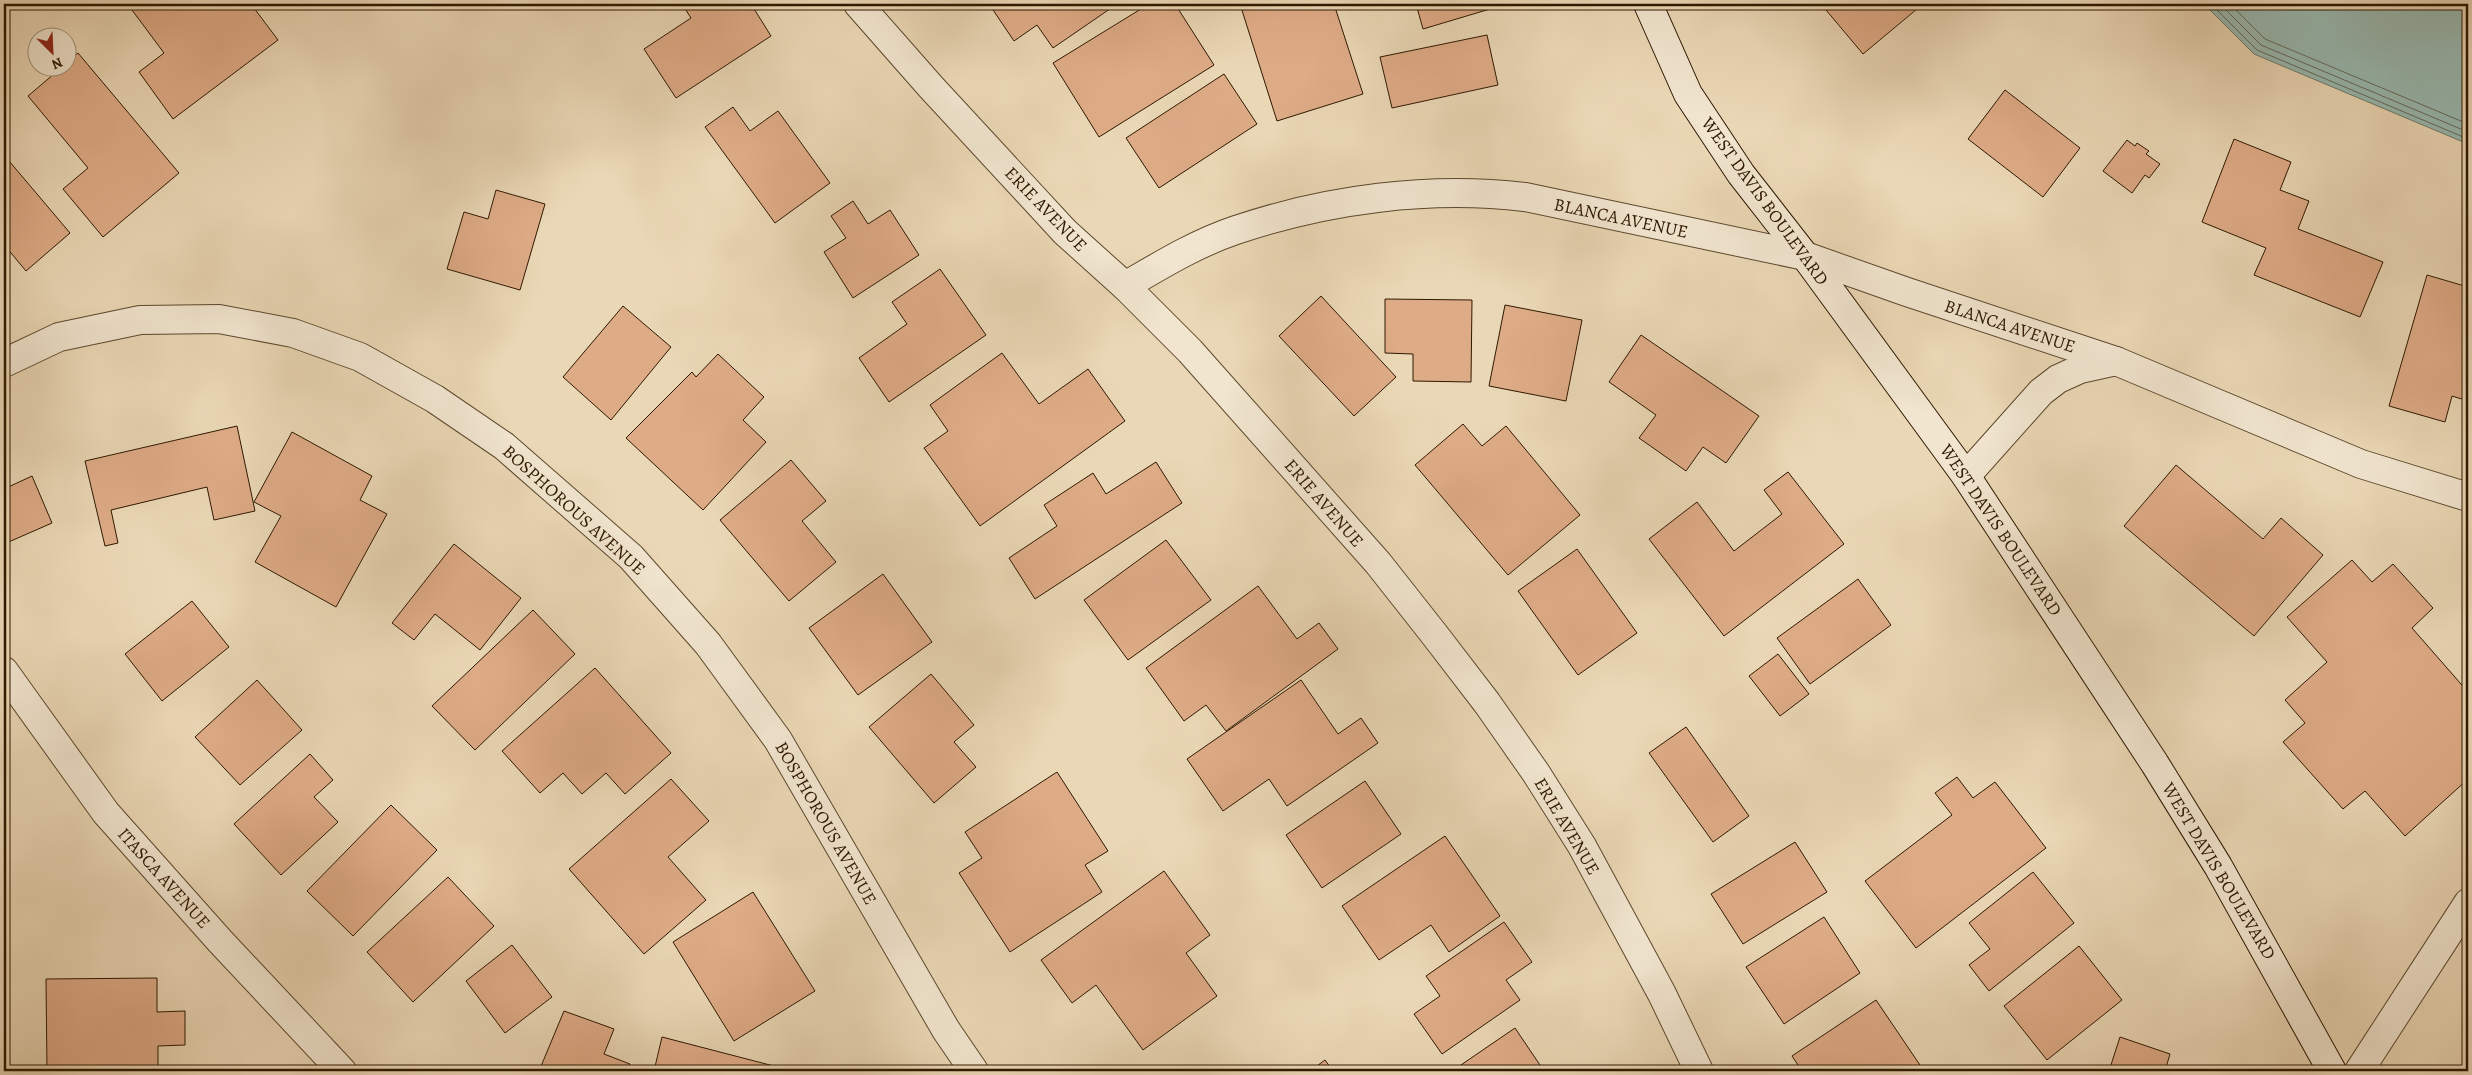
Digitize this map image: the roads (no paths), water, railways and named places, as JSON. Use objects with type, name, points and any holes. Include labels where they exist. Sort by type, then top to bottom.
[{"type":"street","name":"ERIE AVENUE","points":[[858,4],[931,88],[1065,232],[1125,286],[1190,351],[1378,564],[1487,703],[1536,773],[1582,846],[1662,994],[1699,1071]]},
{"type":"street","name":"WEST DAVIS BOULEVARD","points":[[1648,4],[1688,94],[1741,174],[1805,256],[1966,476],[2087,658],[2218,866],[2332,1071]]},
{"type":"street","name":"BLANCA AVENUE","points":[[1125,286],[1179,254],[1236,230],[1284,216],[1345,203],[1419,194],[1490,193],[1525,197],[1805,256],[1906,292],[2116,361],[2361,464],[2468,497]]},
{"type":"street","name":"BOSPHOROUS AVENUE","points":[[4,364],[60,337],[140,320],[219,319],[293,332],[360,357],[434,399],[504,446],[631,557],[708,644],[778,740],[936,1014],[974,1071]]},
{"type":"street","name":"BLANCA AVENUE","points":[[1966,476],[2041,392],[2058,379],[2080,369],[2116,361]]},
{"type":"street","name":"ITASCA AVENUE","points":[[4,671],[106,813],[220,941],[342,1071]]},
{"type":"street","points":[[2359,1071],[2468,903]]},
{"type":"water","points":[[2204,4],[2468,4],[2468,144],[2254,54]]}]
